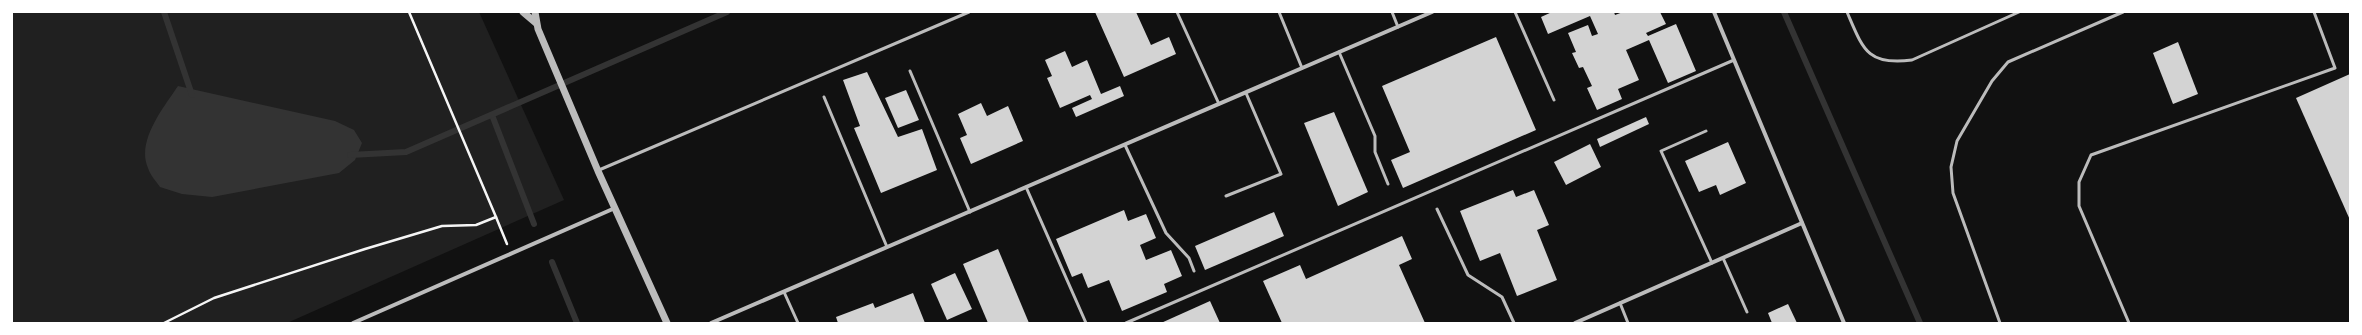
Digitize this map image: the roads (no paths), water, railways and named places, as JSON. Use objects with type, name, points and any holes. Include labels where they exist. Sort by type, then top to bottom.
[{"type":"street","points":[[523,12],[537,26]]},
{"type":"street","points":[[535,12],[537,26],[589,150],[667,323]]},
{"type":"street","points":[[711,323],[1432,12]]},
{"type":"street","points":[[1714,12],[1844,323]]},
{"type":"street","points":[[353,323],[615,208]]},
{"type":"street","points":[[1575,323],[1802,223]]},
{"type":"lane","points":[[598,171],[969,12]]},
{"type":"lane","points":[[1177,12],[1219,104]]},
{"type":"lane","points":[[1279,12],[1302,68]]},
{"type":"lane","points":[[1392,12],[1398,27]]},
{"type":"lane","points":[[1515,12],[1554,100]]},
{"type":"lane","points":[[1847,12],[1861,44],[1876,60],[1895,62],[1912,60],[2019,12]]},
{"type":"lane","points":[[2000,323],[1953,193],[1951,167],[1957,141],[1992,81],[2008,62],[2123,12]]},
{"type":"lane","points":[[2129,323],[2079,206],[2079,182],[2091,156],[2335,68],[2314,12]]},
{"type":"lane","points":[[1339,52],[1376,136],[1376,152],[1388,184]]},
{"type":"lane","points":[[1126,323],[1734,60]]},
{"type":"lane","points":[[910,71],[970,212]]},
{"type":"lane","points":[[1226,196],[1281,174],[1246,93]]},
{"type":"lane","points":[[824,97],[887,247]]},
{"type":"lane","points":[[1706,131],[1661,151],[1712,263]]},
{"type":"lane","points":[[1125,144],[1166,233],[1189,258],[1194,271]]},
{"type":"lane","points":[[1026,187],[1086,323]]},
{"type":"lane","points":[[1436,209],[1468,275],[1502,297],[1514,323]]},
{"type":"lane","points":[[1724,258],[1747,312]]},
{"type":"lane","points":[[784,292],[798,323]]},
{"type":"lane","points":[[1620,303],[1628,323]]},
{"type":"waterway","points":[[164,12],[192,95]]},
{"type":"waterway","points":[[350,155],[406,152],[727,12]]},
{"type":"waterway","points":[[1784,12],[1920,323]]},
{"type":"waterway","points":[[492,115],[534,224]]},
{"type":"waterway","points":[[552,262],[577,323]]}]
